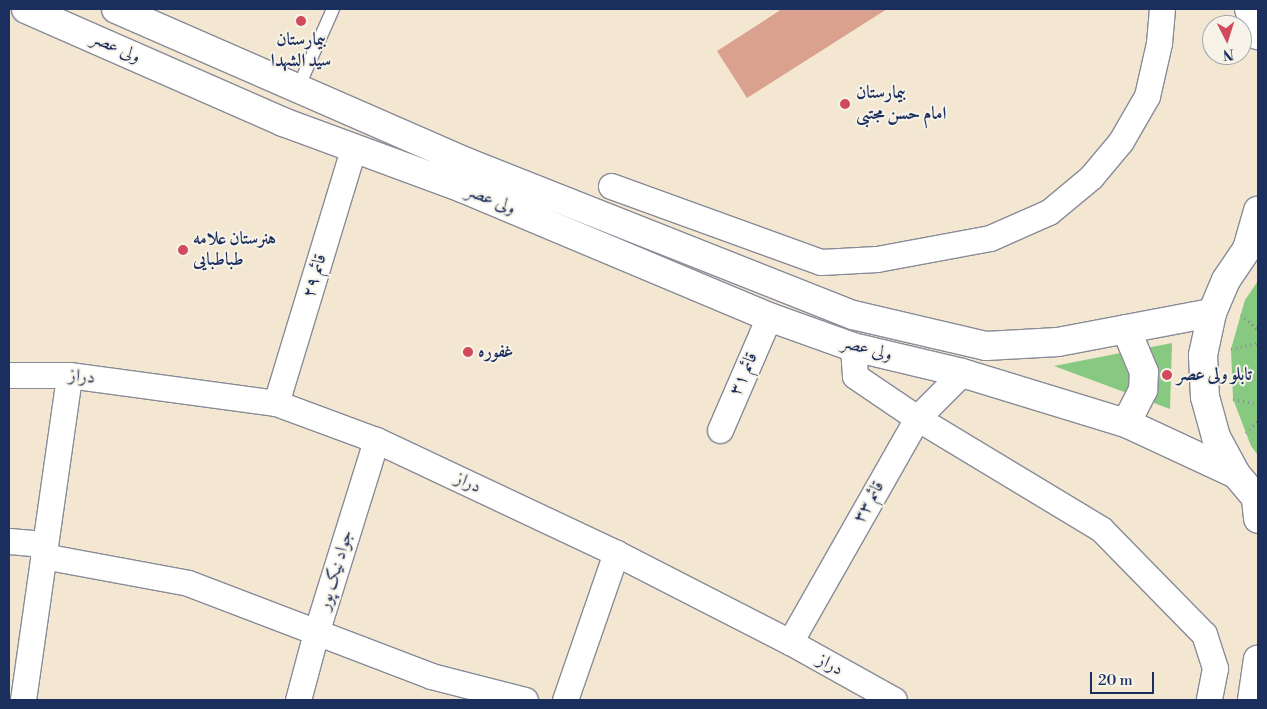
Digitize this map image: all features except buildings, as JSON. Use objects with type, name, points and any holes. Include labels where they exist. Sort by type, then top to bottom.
[{"type":"main road","name":"ولی عصر","points":[[26,9],[283,122],[353,150],[471,192],[769,317],[853,347],[962,373],[1126,423],[1236,474]]},
{"type":"main road","points":[[116,9],[466,162],[853,315],[986,346],[1058,342],[1212,313]]},
{"type":"main road","points":[[1250,9],[1258,35]]},
{"type":"main road","points":[[1258,210],[1253,244],[1226,280],[1212,313],[1203,355],[1205,397],[1216,437],[1236,474],[1258,506]]},
{"type":"main road","points":[[1126,330],[1144,372],[1143,390],[1126,423]]},
{"type":"main road","points":[[1252,700],[1258,659]]},
{"type":"street","points":[[611,186],[821,262],[877,260],[990,238],[1049,212],[1091,176],[1121,141],[1147,96],[1159,42],[1162,9]]},
{"type":"street","name":"قائم ۲۹","points":[[276,403],[353,150]]},
{"type":"street","name":"قائم ۳۱","points":[[720,430],[769,317]]},
{"type":"street","points":[[853,347],[855,376],[917,418],[1101,529],[1204,634],[1215,668],[1209,700]]},
{"type":"street","name":"قائم ۳۳","points":[[790,642],[917,418],[962,373]]},
{"type":"street","points":[[23,700],[69,374]]},
{"type":"street","name":"دراز","points":[[9,375],[69,374],[276,403],[376,440],[616,553],[790,642],[894,700]]},
{"type":"street","name":"جواد نیک پور","points":[[298,700],[316,633],[376,440]]},
{"type":"street","points":[[9,541],[188,583],[432,676],[525,700]]},
{"type":"street","points":[[566,700],[616,553]]},
{"type":"lane","points":[[298,88],[332,9]]},
{"type":"path","points":[[1241,314],[1258,330]]},
{"type":"path","points":[[1231,349],[1258,343]]},
{"type":"path","points":[[1233,399],[1258,404]]},
{"type":"path","points":[[1246,432],[1258,421]]},
{"type":"green space","points":[[1258,281],[1258,455],[1251,446],[1233,399],[1231,349],[1245,300]]},
{"type":"green space","points":[[1172,343],[1170,409],[1054,366]]},
{"type":"place","name":"بیمارستان سید الشهدا","points":[[301,21]]},
{"type":"place","name":"بیمارستان امام حسن مجتبی","points":[[845,104]]},
{"type":"place","name":"هنرستان علامه طباطبایی","points":[[183,250]]},
{"type":"place","name":"غفوره","points":[[468,352]]},
{"type":"place","name":"تابلو ولی عصر","points":[[1167,375]]}]
